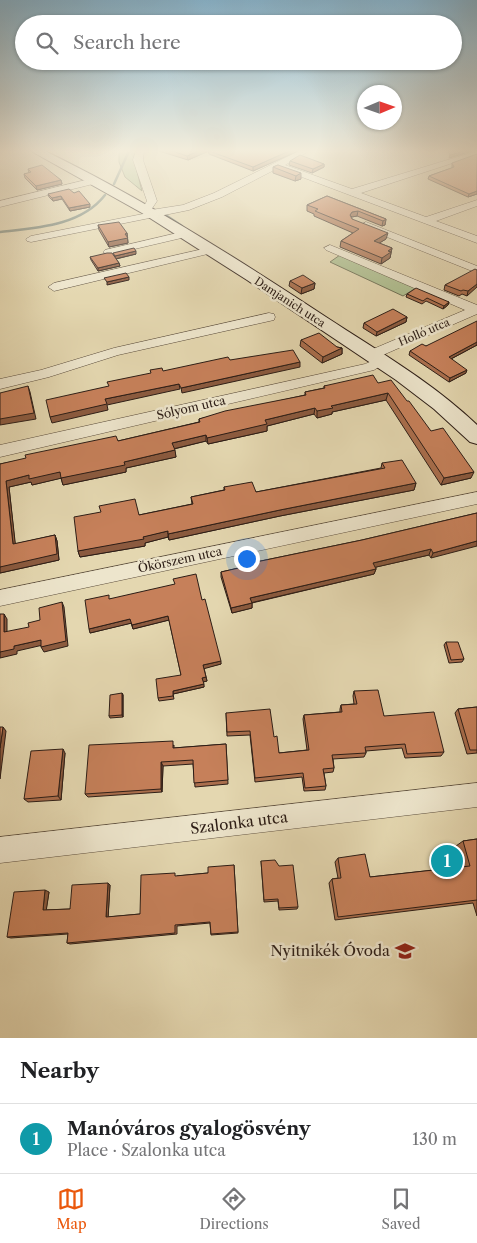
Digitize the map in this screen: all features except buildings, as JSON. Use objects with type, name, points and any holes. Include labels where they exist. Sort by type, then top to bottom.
[{"type":"main road","name":"Damjanich utca","points":[[129,199],[212,250],[376,358],[436,399],[477,436]]},
{"type":"street","points":[[0,204],[19,199]]},
{"type":"street","points":[[151,199],[152,212]]},
{"type":"street","points":[[31,239],[152,212],[185,208],[206,199]]},
{"type":"street","points":[[374,199],[477,240]]},
{"type":"street","points":[[428,220],[477,203]]},
{"type":"street","points":[[356,221],[477,270]]},
{"type":"street","points":[[109,252],[186,234]]},
{"type":"street","points":[[330,248],[476,309]]},
{"type":"street","points":[[54,287],[212,250]]},
{"type":"street","name":"Holló utca","points":[[376,358],[476,309]]},
{"type":"street","points":[[0,384],[44,374],[114,352],[269,317]]},
{"type":"street","name":"Sólyom utca","points":[[0,451],[369,367],[376,358]]},
{"type":"street","name":"Ökörszem utca","points":[[0,598],[477,498]]},
{"type":"street","name":"Szalonka utca","points":[[0,850],[477,795]]},
{"type":"green space","points":[[340,255],[416,288],[403,296],[330,262]]},
{"type":"waterway","points":[[0,232],[57,224],[84,213],[101,199]]},
{"type":"waterway","points":[[164,214],[182,226]]},
{"type":"place","name":"Manóváros gyalogösvény","points":[[447,861]]},
{"type":"place","name":"Nyitnikék Óvoda","points":[[405,951]]}]
